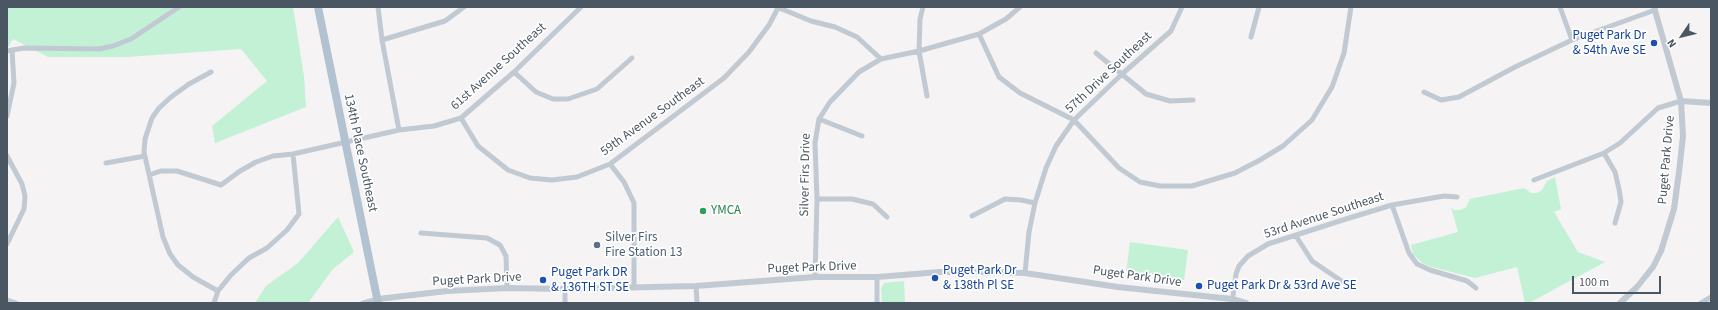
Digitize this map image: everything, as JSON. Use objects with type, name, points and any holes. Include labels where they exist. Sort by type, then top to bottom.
[{"type":"main road","name":"134th Place Southeast","points":[[318,7],[378,301]]},
{"type":"street","points":[[7,116],[14,83],[9,50],[24,48],[99,49],[113,46],[132,39],[179,7]]},
{"type":"street","points":[[378,7],[382,40],[399,130]]},
{"type":"street","points":[[382,40],[446,21],[464,7]]},
{"type":"street","name":"61st Avenue Southeast","points":[[149,175],[161,171],[177,171],[221,185],[240,171],[256,162],[273,156],[293,154],[399,130],[434,126],[461,118],[514,72],[581,7]]},
{"type":"street","points":[[923,7],[920,19],[920,51],[927,96]]},
{"type":"street","name":"Silver Firs Drive","points":[[815,277],[817,199],[815,143],[819,120],[830,102],[859,72],[881,59],[920,51],[979,34],[1006,19],[1020,7]]},
{"type":"street","name":"57th Drive Southeast","points":[[1025,273],[1029,232],[1035,203],[1046,168],[1056,146],[1074,120],[1122,74],[1171,31],[1182,7]]},
{"type":"street","points":[[1251,37],[1259,7]]},
{"type":"street","points":[[979,34],[999,77],[1020,94],[1074,120],[1119,168],[1140,182],[1160,186],[1192,186],[1235,173],[1260,160],[1283,146],[1312,120],[1332,87],[1344,53],[1351,7]]},
{"type":"street","points":[[1560,7],[1572,40]]},
{"type":"street","points":[[778,8],[811,21],[835,27],[857,37],[881,59]]},
{"type":"street","name":"59th Avenue Southeast","points":[[461,118],[478,146],[508,170],[530,178],[552,180],[577,177],[610,164],[724,78],[749,52],[769,25],[778,8]]},
{"type":"street","points":[[1424,92],[1441,100],[1459,97],[1515,67],[1572,40],[1655,9]]},
{"type":"street","name":"Puget Park Drive","points":[[1620,303],[1637,287],[1653,267],[1661,251],[1674,209],[1683,136],[1681,102],[1655,9]]},
{"type":"street","points":[[1096,52],[1146,94],[1170,102],[1193,100]]},
{"type":"street","points":[[514,72],[536,92],[553,99],[568,99],[597,89],[632,58]]},
{"type":"street","points":[[211,72],[189,84],[159,108],[152,118],[145,139],[145,156],[163,237],[170,254],[178,265],[192,277],[218,291]]},
{"type":"street","points":[[1534,180],[1604,153],[1620,143],[1658,108],[1681,102],[1711,103]]},
{"type":"street","points":[[819,120],[862,136]]},
{"type":"street","points":[[1604,153],[1614,172],[1620,189],[1621,202],[1614,223]]},
{"type":"street","points":[[214,303],[218,291],[231,275],[249,258],[267,248],[287,230],[299,214],[293,154]]},
{"type":"street","points":[[7,156],[22,184],[25,196],[24,209],[7,244]]},
{"type":"street","points":[[106,163],[145,156]]},
{"type":"street","points":[[610,164],[624,182],[634,203],[634,288]]},
{"type":"street","name":"53rd Avenue Southeast","points":[[1232,301],[1236,274],[1239,266],[1248,256],[1268,244],[1392,205],[1444,196],[1457,197]]},
{"type":"street","points":[[817,199],[852,199],[873,204],[887,217]]},
{"type":"street","points":[[972,216],[1005,199],[1035,203]]},
{"type":"street","points":[[1392,205],[1409,253],[1417,264],[1430,270],[1467,281],[1476,288]]},
{"type":"street","points":[[421,233],[487,238],[500,245],[506,256],[507,288]]},
{"type":"street","points":[[1296,236],[1312,261],[1343,282]]},
{"type":"street","name":"Puget Park Drive","points":[[378,301],[447,291],[507,288],[565,289],[696,286],[815,277],[877,277],[940,272],[1025,273],[1118,287],[1246,303]]},
{"type":"street","points":[[877,277],[877,303]]},
{"type":"street","points":[[696,286],[698,303]]},
{"type":"street","points":[[565,289],[565,303]]},
{"type":"street","points":[[1701,303],[1711,297]]},
{"type":"street","points":[[7,300],[16,303]]},
{"type":"street","points":[[362,303],[378,301]]},
{"type":"green space","points":[[7,7],[293,7],[304,76],[306,107],[215,143],[212,126],[267,81],[241,49],[127,57],[48,57],[13,39],[7,49]]},
{"type":"green space","points":[[1555,177],[1561,209],[1554,212],[1578,252],[1605,262],[1529,303],[1525,303],[1517,267],[1475,278],[1428,266],[1422,263],[1413,254],[1411,245],[1458,232],[1451,207],[1454,210],[1461,210],[1466,207],[1470,199],[1524,188],[1531,193],[1537,193],[1542,190],[1547,181]]},
{"type":"green space","points":[[338,217],[354,252],[333,269],[308,303],[255,303],[266,286],[298,263]]},
{"type":"green space","points":[[1130,242],[1188,250],[1184,280],[1126,272]]},
{"type":"green space","points":[[904,281],[905,303],[882,303],[881,288],[884,283]]},
{"type":"place","name":"Puget Park Dr & 54th Ave SE","points":[[1654,43]]},
{"type":"place","name":"YMCA","points":[[703,211]]},
{"type":"place","name":"Silver Firs Fire Station 13","points":[[597,245]]},
{"type":"place","name":"Puget Park Dr & 138th Pl SE","points":[[935,278]]},
{"type":"place","name":"Puget Park DR & 136TH ST SE","points":[[543,280]]},
{"type":"place","name":"Puget Park Dr & 53rd Ave SE","points":[[1199,286]]}]
